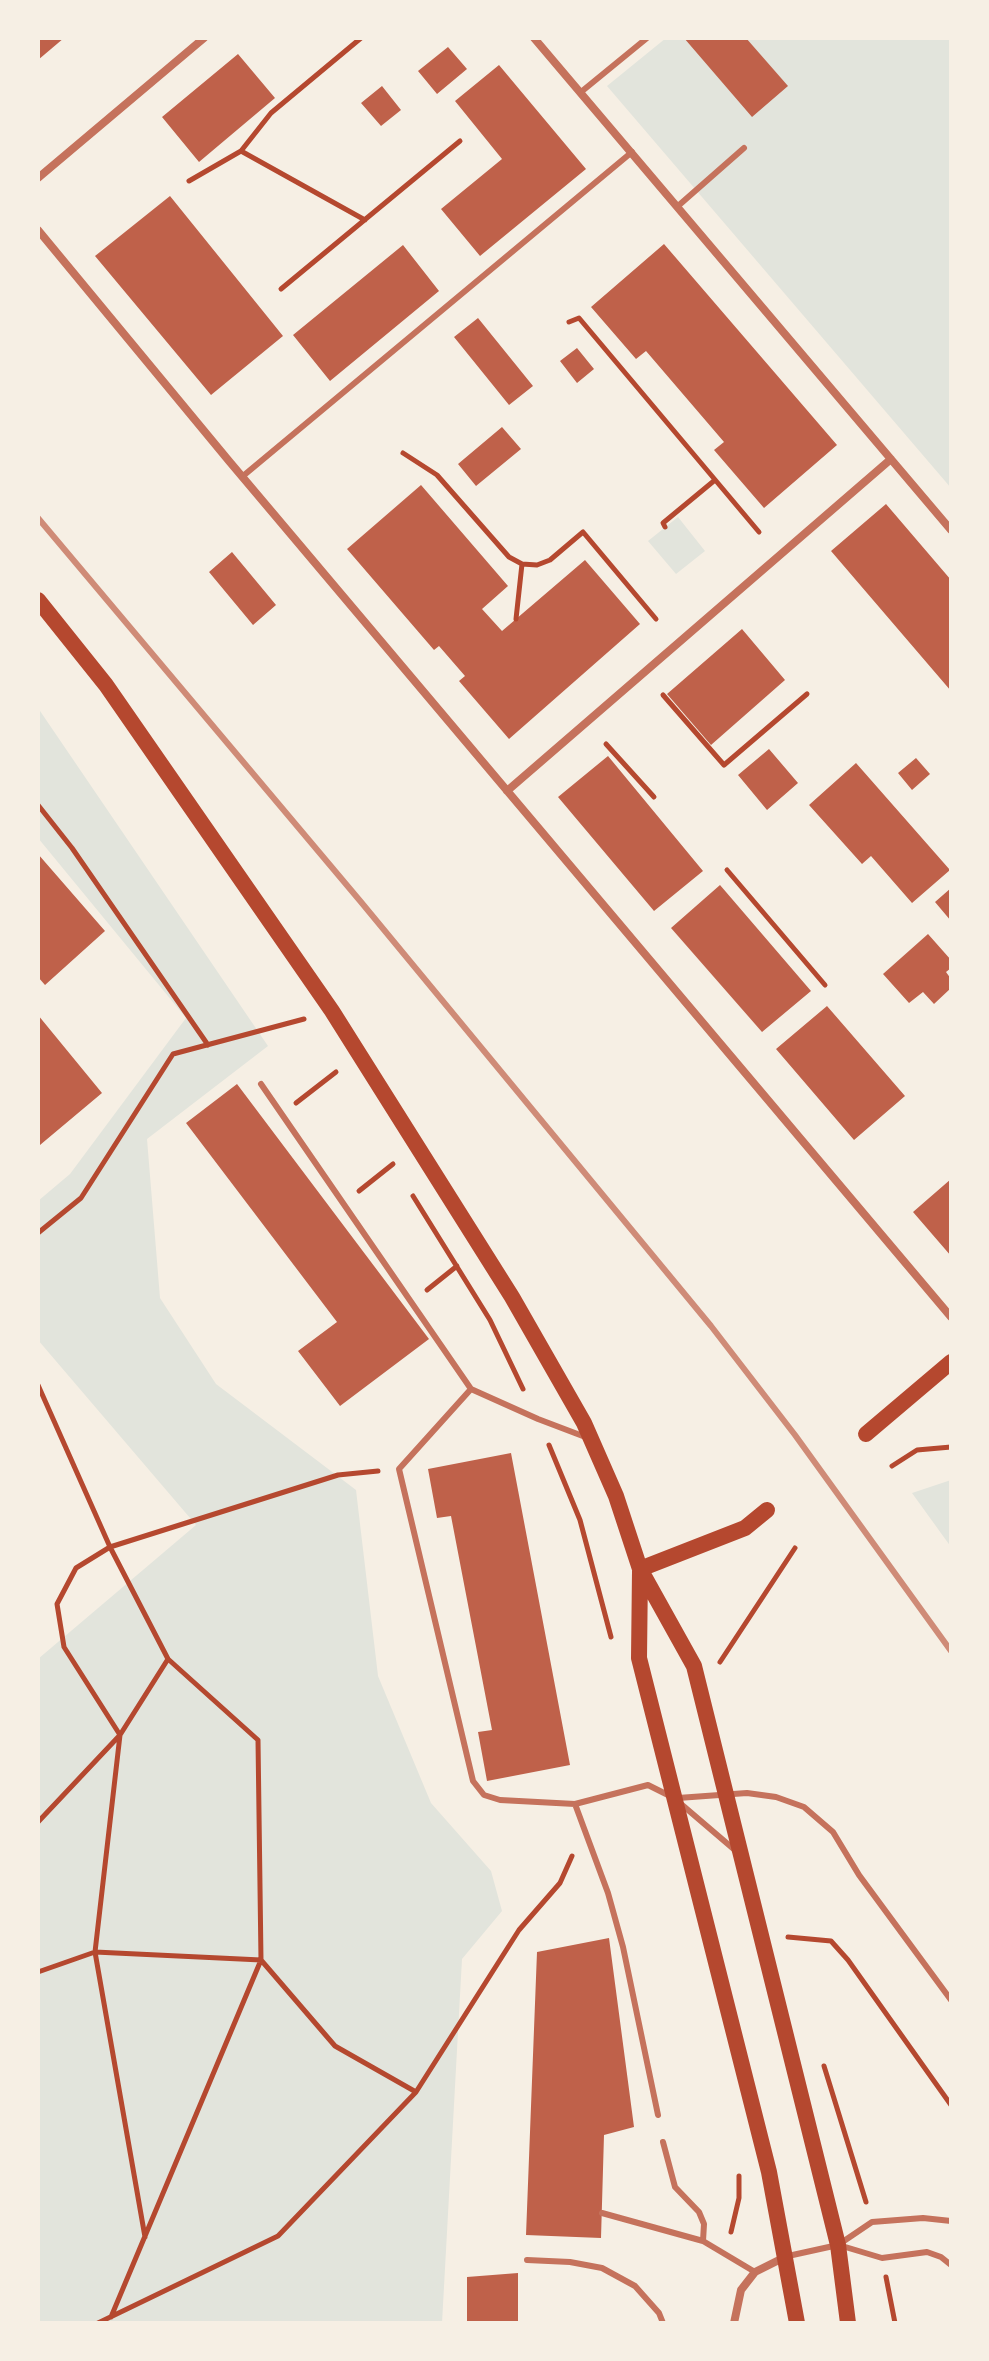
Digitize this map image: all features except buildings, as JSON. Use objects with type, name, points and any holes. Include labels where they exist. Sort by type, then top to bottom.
[{"type":"main road","points":[[38,600],[106,685],[332,1011],[512,1297],[584,1423],[616,1496],[640,1569],[694,1666],[838,2245],[848,2323]]},
{"type":"main road","points":[[866,1434],[951,1362]]},
{"type":"main road","points":[[640,1569],[745,1528],[767,1510]]},
{"type":"main road","points":[[640,1569],[639,1658],[769,2172],[797,2323]]},
{"type":"street","points":[[38,178],[204,38]]},
{"type":"street","points":[[534,38],[951,530]]},
{"type":"street","points":[[38,230],[951,1317]]},
{"type":"street","points":[[507,791],[891,459]]},
{"type":"street","points":[[734,2323],[741,2290],[763,2265],[785,2257]]},
{"type":"lane","points":[[581,92],[647,38]]},
{"type":"lane","points":[[678,206],[744,148]]},
{"type":"lane","points":[[243,476],[632,152]]},
{"type":"lane","points":[[261,1084],[471,1389],[591,1440]]},
{"type":"lane","points":[[471,1389],[399,1469],[473,1781],[484,1795],[500,1800],[575,1804],[648,1785],[675,1799],[740,1855]]},
{"type":"lane","points":[[675,1799],[725,1793],[776,1797],[804,1807],[833,1832],[859,1875],[951,2000]]},
{"type":"lane","points":[[575,1804],[608,1893],[623,1947],[658,2115]]},
{"type":"lane","points":[[663,2142],[675,2187],[699,2212],[704,2224],[703,2241]]},
{"type":"lane","points":[[602,2213],[703,2241],[755,2272]]},
{"type":"lane","points":[[785,2257],[838,2245],[872,2222],[923,2218],[951,2221]]},
{"type":"lane","points":[[838,2245],[882,2258],[927,2252],[951,2265]]},
{"type":"lane","points":[[527,2260],[570,2262],[602,2268],[635,2286],[659,2313],[663,2323]]},
{"type":"path","points":[[189,181],[241,151],[271,113],[361,38]]},
{"type":"path","points":[[281,289],[460,141]]},
{"type":"path","points":[[241,151],[365,220]]},
{"type":"path","points":[[569,322],[579,318],[759,532]]},
{"type":"path","points":[[403,453],[437,475],[509,557],[522,564],[537,565],[550,560],[583,532],[656,619]]},
{"type":"path","points":[[665,527],[663,523],[715,480]]},
{"type":"path","points":[[516,619],[522,564]]},
{"type":"path","points":[[663,695],[724,765],[807,694]]},
{"type":"path","points":[[606,744],[654,797]]},
{"type":"path","points":[[38,805],[72,848],[208,1045]]},
{"type":"path","points":[[727,870],[825,985]]},
{"type":"path","points":[[295,1006],[312,1032]]},
{"type":"path","points":[[38,1233],[81,1198],[173,1054],[304,1019]]},
{"type":"path","points":[[328,1059],[345,1085]]},
{"type":"path","points":[[282,1114],[336,1072]]},
{"type":"path","points":[[385,1151],[401,1177]]},
{"type":"path","points":[[343,1203],[393,1164]]},
{"type":"path","points":[[409,1190],[490,1320],[538,1419],[580,1520],[612,1640]]},
{"type":"path","points":[[411,1302],[457,1266]]},
{"type":"path","points":[[38,1385],[110,1547],[168,1659],[258,1740],[261,1960],[111,2317]]},
{"type":"path","points":[[892,1466],[917,1450],[951,1447]]},
{"type":"path","points":[[145,2237],[95,1952],[120,1735],[64,1647],[57,1604],[76,1568],[110,1547],[338,1475],[399,1469]]},
{"type":"path","points":[[721,1659],[795,1548]]},
{"type":"path","points":[[38,1822],[120,1735],[168,1659]]},
{"type":"path","points":[[98,2323],[278,2236],[416,2092],[519,1930],[560,1883]]},
{"type":"path","points":[[783,1937],[831,1941],[848,1960],[951,2105]]},
{"type":"path","points":[[38,1972],[95,1952],[261,1960],[335,2046],[416,2092]]},
{"type":"path","points":[[725,2252],[739,2198],[741,2181],[737,2166]]},
{"type":"shaded area","points":[[666,38],[951,38],[951,488],[607,86]]},
{"type":"shaded area","points":[[678,517],[705,551],[676,574],[648,541]]},
{"type":"shaded area","points":[[38,708],[268,1046],[147,1139],[160,1298],[216,1384],[356,1490],[378,1676],[431,1803],[491,1871],[502,1911],[462,1959],[442,2323],[44,2323],[38,2320],[38,1659],[196,1525],[38,1340],[38,1201],[70,1174],[186,1018],[38,838]]},
{"type":"shaded area","points":[[951,1480],[951,1547],[912,1493]]},
{"type":"railway","points":[[38,518],[361,902],[711,1326],[795,1435],[951,1651]]}]
